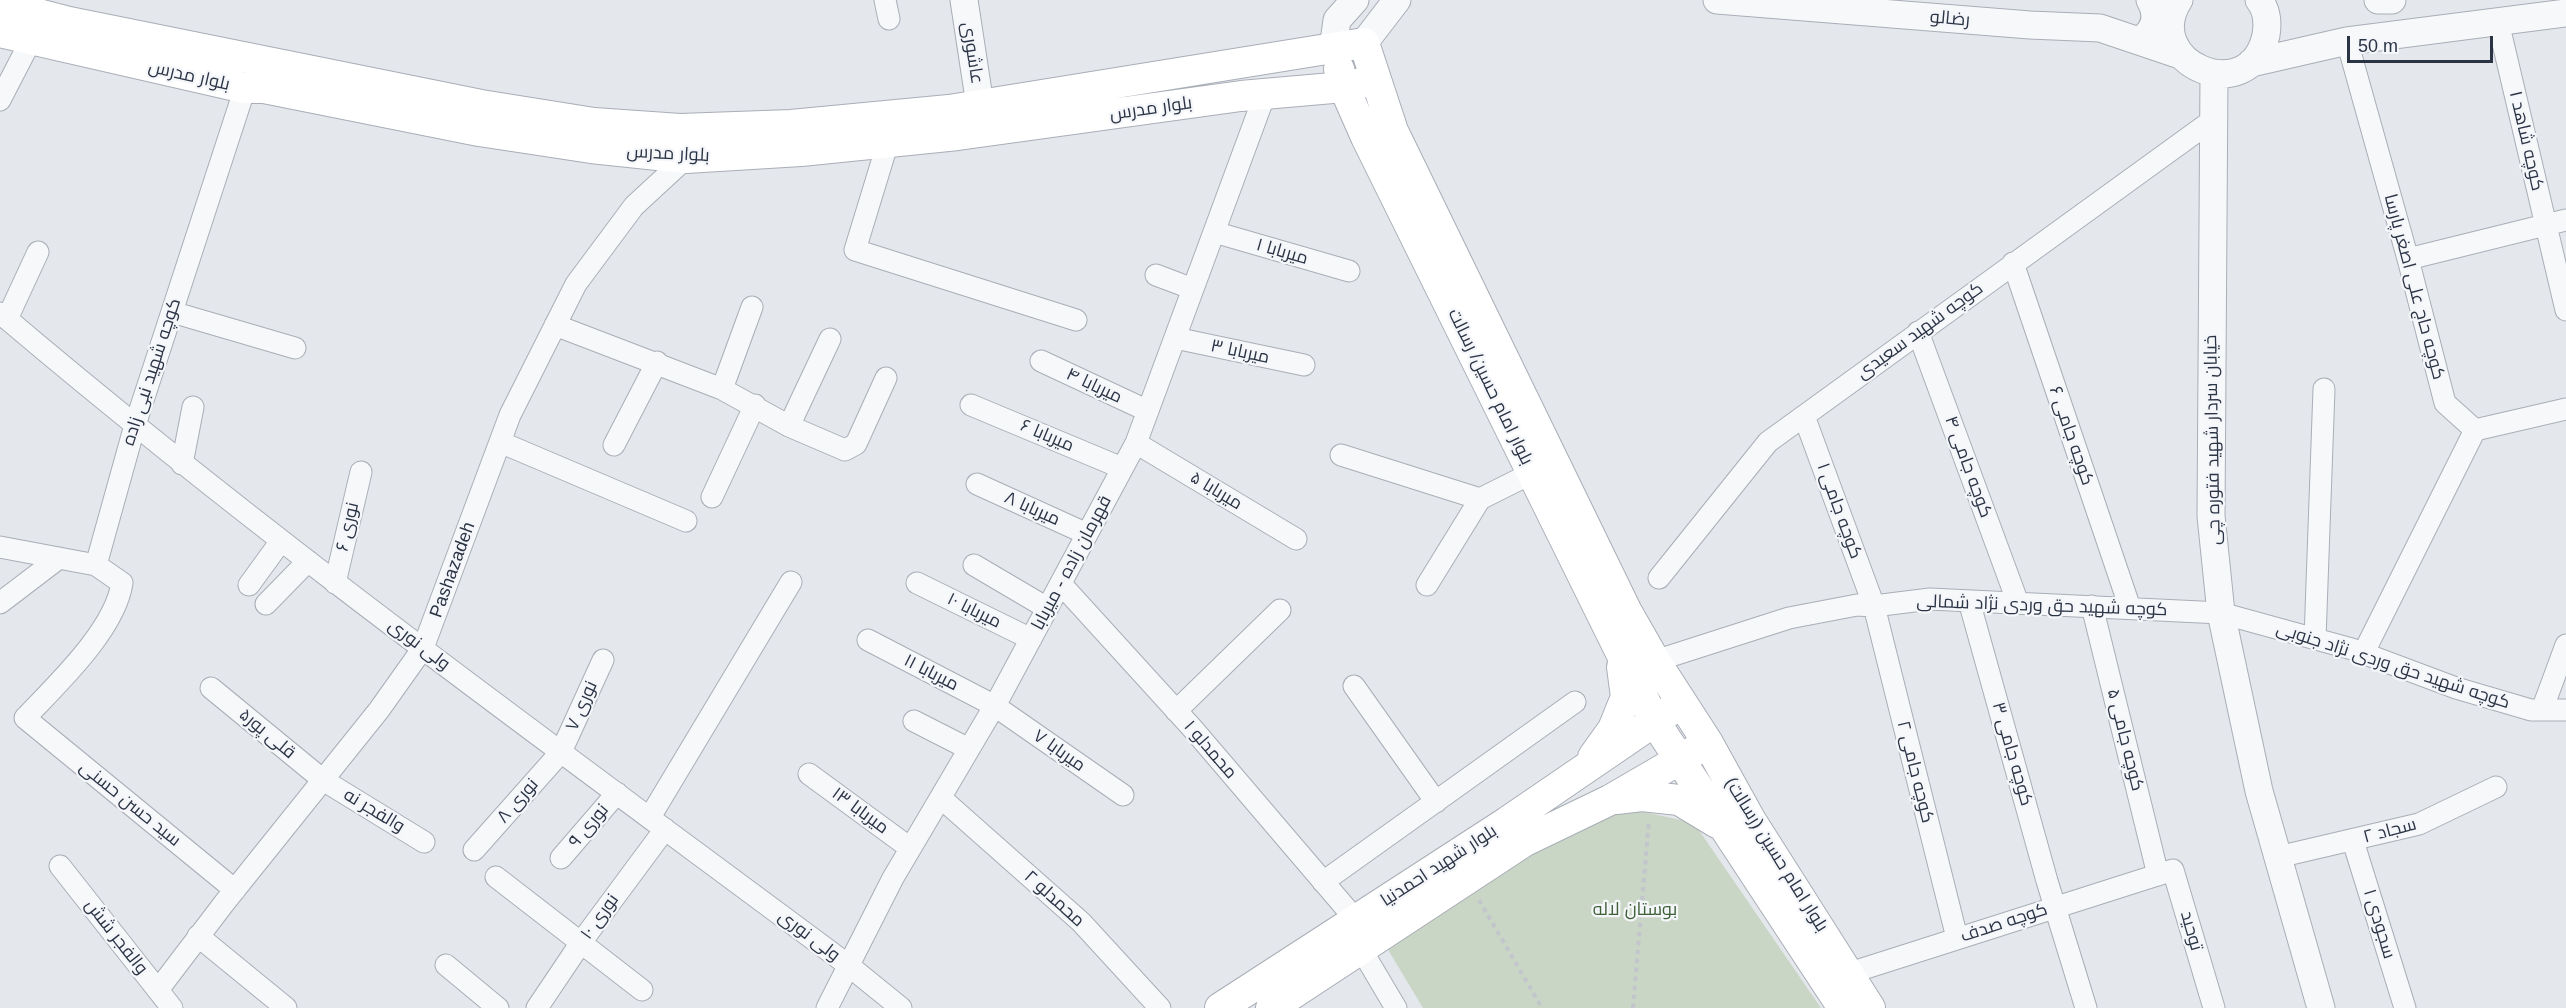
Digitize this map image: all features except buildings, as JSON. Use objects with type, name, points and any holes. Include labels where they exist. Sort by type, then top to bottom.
[{"type":"main road","name":"بلوار مدرس","points":[[0,4],[34,18],[245,88],[264,88],[479,131],[591,148],[686,158],[887,129],[1344,87],[1374,80]]},
{"type":"main road","name":"بلوار مدرس","points":[[0,32],[34,18],[482,105],[594,123],[680,129],[792,125],[887,129],[980,105],[1364,44]]},
{"type":"main road","name":"بلوار امام حسین/ رسالت","points":[[1364,44],[1374,80],[1403,152],[1622,602],[1681,702]]},
{"type":"main road","name":"بلوار امام حسین/ رسالت","points":[[1333,48],[1344,87],[1366,137],[1655,722]]},
{"type":"main road","points":[[1585,767],[1613,729],[1626,698],[1621,655]]},
{"type":"main road","name":"بلوار شهید احمدنیا","points":[[1270,1008],[1358,934],[1507,822],[1681,702]]},
{"type":"main road","name":"بلوار امام حسین (رسالت)","points":[[1681,702],[1708,743],[1750,819],[1870,1008]]},
{"type":"main road","name":"بلوار امام حسین (رسالت)","points":[[1655,722],[1843,1008]]},
{"type":"main road","name":"بلوار شهید احمدنیا","points":[[1220,1008],[1467,879],[1525,841],[1610,800],[1708,743]]},
{"type":"main road","points":[[1610,800],[1651,797],[1680,801],[1723,826]]},
{"type":"street","name":"عاشوری","points":[[964,0],[980,105]]},
{"type":"street","points":[[1333,48],[1337,20],[1355,0]]},
{"type":"street","points":[[1364,44],[1397,0]]},
{"type":"street","name":"رضالو","points":[[1717,0],[2030,25],[2100,28],[2180,55],[2195,68],[2214,74]]},
{"type":"street","points":[[2139,41],[2145,37],[2154,24],[2154,10],[2150,0]]},
{"type":"street","points":[[2179,0],[2173,9],[2171,33],[2180,55]]},
{"type":"street","points":[[2251,63],[2263,46],[2268,26],[2263,5],[2259,0]]},
{"type":"street","points":[[2378,0],[2392,0]]},
{"type":"street","points":[[2214,74],[2234,72],[2251,63],[2347,41],[2566,12]]},
{"type":"street","points":[[0,100],[34,18]]},
{"type":"street","name":"کوچه شاهد ۱","points":[[2498,22],[2566,310]]},
{"type":"street","name":"کوچه حاج علی اصغر پارسا","points":[[2347,41],[2408,259],[2445,403],[2475,430]]},
{"type":"street","name":"خیابان سردار شهید فتوره چی","points":[[2214,74],[2211,516],[2221,613],[2259,791],[2321,1008]]},
{"type":"street","name":"کوچه شهید نبی زاده","points":[[96,565],[135,425],[245,88]]},
{"type":"street","name":"قهرمان زاده - میربابا","points":[[827,1008],[910,848],[995,706],[1136,443],[1265,94]]},
{"type":"street","name":"کوچه شهید سعیدی","points":[[1659,578],[1768,442],[2214,118]]},
{"type":"street","points":[[887,129],[855,250],[1076,320]]},
{"type":"street","name":"Pashazadeh","points":[[158,990],[198,936],[379,710],[423,648],[510,415],[576,284],[634,206],[686,158]]},
{"type":"street","points":[[2408,259],[2566,219]]},
{"type":"street","name":"میربابا ۱","points":[[1214,232],[1349,272]]},
{"type":"street","points":[[3,316],[38,252]]},
{"type":"street","name":"کوچه جامی ۶","points":[[2013,263],[2130,608]]},
{"type":"street","points":[[1156,275],[1193,289]]},
{"type":"street","points":[[722,389],[752,307]]},
{"type":"street","points":[[172,312],[296,348]]},
{"type":"street","name":"ولی نوری","points":[[3,316],[182,464],[335,583],[848,965],[901,1008]]},
{"type":"street","points":[[555,326],[657,362],[722,389],[755,405],[789,426],[845,450],[856,444],[886,378]]},
{"type":"street","name":"کوچه جامی ۴","points":[[1918,332],[2018,603]]},
{"type":"street","name":"میربابا ۳","points":[[1175,338],[1304,365]]},
{"type":"street","points":[[789,426],[830,339]]},
{"type":"street","name":"میربابا ۴","points":[[1041,361],[1148,411]]},
{"type":"street","points":[[614,445],[657,362]]},
{"type":"street","points":[[2316,639],[2324,389]]},
{"type":"street","points":[[712,497],[755,405]]},
{"type":"street","name":"میربابا ۶","points":[[971,405],[1122,468]]},
{"type":"street","points":[[182,464],[193,407]]},
{"type":"street","points":[[2363,654],[2475,430],[2566,409]]},
{"type":"street","name":"کوچه جامی ۱","points":[[1804,416],[1874,606]]},
{"type":"street","points":[[500,441],[686,521]]},
{"type":"street","name":"میربابا ۵","points":[[1136,443],[1296,539]]},
{"type":"street","points":[[1341,455],[1480,499]]},
{"type":"street","name":"نوری ۶","points":[[335,583],[362,472]]},
{"type":"street","points":[[1427,585],[1480,499],[1532,473]]},
{"type":"street","name":"میربابا ۸","points":[[977,484],[1087,534]]},
{"type":"street","points":[[249,585],[281,541]]},
{"type":"street","points":[[0,547],[96,565]]},
{"type":"street","points":[[0,603],[58,558]]},
{"type":"street","points":[[266,604],[308,561]]},
{"type":"street","name":"سید حسن حسنی","points":[[96,565],[122,583],[120,595],[105,623],[72,669],[25,718],[235,890]]},
{"type":"street","points":[[974,565],[1047,608]]},
{"type":"street","name":"نوری ۱۰","points":[[537,1008],[658,823],[791,582]]},
{"type":"street","name":"میربابا ۱۰","points":[[917,583],[1031,639]]},
{"type":"street","name":"محمدلو ۱","points":[[1060,584],[1176,711],[1323,882],[1358,934],[1395,1008]]},
{"type":"street","name":"کوچه شهید حق وردی نژاد شمالی","points":[[1655,661],[1789,618],[1857,605],[1874,606],[1930,600],[2221,613]]},
{"type":"street","name":"کوچه جامی ۳","points":[[1969,601],[2086,1008]]},
{"type":"street","name":"کوچه جامی ۲","points":[[1874,606],[1957,938]]},
{"type":"street","name":"کوچه جامی ۵","points":[[2092,606],[2158,875]]},
{"type":"street","points":[[1176,711],[1280,610]]},
{"type":"street","name":"کوچه شهید حق وردی نژاد جنوبی","points":[[2221,613],[2316,639],[2456,688],[2531,710],[2566,710]]},
{"type":"street","name":"میربابا ۱۱","points":[[868,640],[995,706]]},
{"type":"street","points":[[2541,710],[2566,645]]},
{"type":"street","name":"نوری ۷","points":[[561,752],[603,660]]},
{"type":"street","points":[[1354,686],[1436,802]]},
{"type":"street","name":"قلی پور۵","points":[[211,688],[323,780]]},
{"type":"street","points":[[1323,882],[1575,702]]},
{"type":"street","name":"میربابا ۷","points":[[995,706],[1123,795]]},
{"type":"street","points":[[914,721],[969,749]]},
{"type":"street","name":"نوری ۸","points":[[474,850],[561,752]]},
{"type":"street","name":"میربابا ۱۳","points":[[809,774],[910,848]]},
{"type":"street","name":"والفجر نه","points":[[323,780],[424,842]]},
{"type":"street","name":"سجاد ۲","points":[[2278,857],[2419,824],[2496,787]]},
{"type":"street","name":"نوری ۹","points":[[561,858],[616,793]]},
{"type":"street","name":"محمدلو ۲","points":[[941,798],[1081,922],[1160,1008]]},
{"type":"street","name":"سجودی ۱","points":[[2353,841],[2405,1008]]},
{"type":"street","name":"والفجر شش","points":[[60,866],[172,1008]]},
{"type":"street","name":"توحید","points":[[2158,875],[2173,870],[2214,1008]]},
{"type":"street","name":"کوچه صدف","points":[[1850,974],[2055,906],[2158,875]]},
{"type":"street","points":[[496,877],[582,941],[642,990]]},
{"type":"street","points":[[198,936],[286,1008]]},
{"type":"street","points":[[446,965],[498,1008]]},
{"type":"path","points":[[1633,1008],[1651,797]]},
{"type":"path","points":[[1467,879],[1542,1008]]},
{"type":"green space","name":"بوستان لاله","points":[[1640,811],[1694,823],[1821,1008],[1423,1008],[1387,948],[1566,828],[1597,818]]}]
